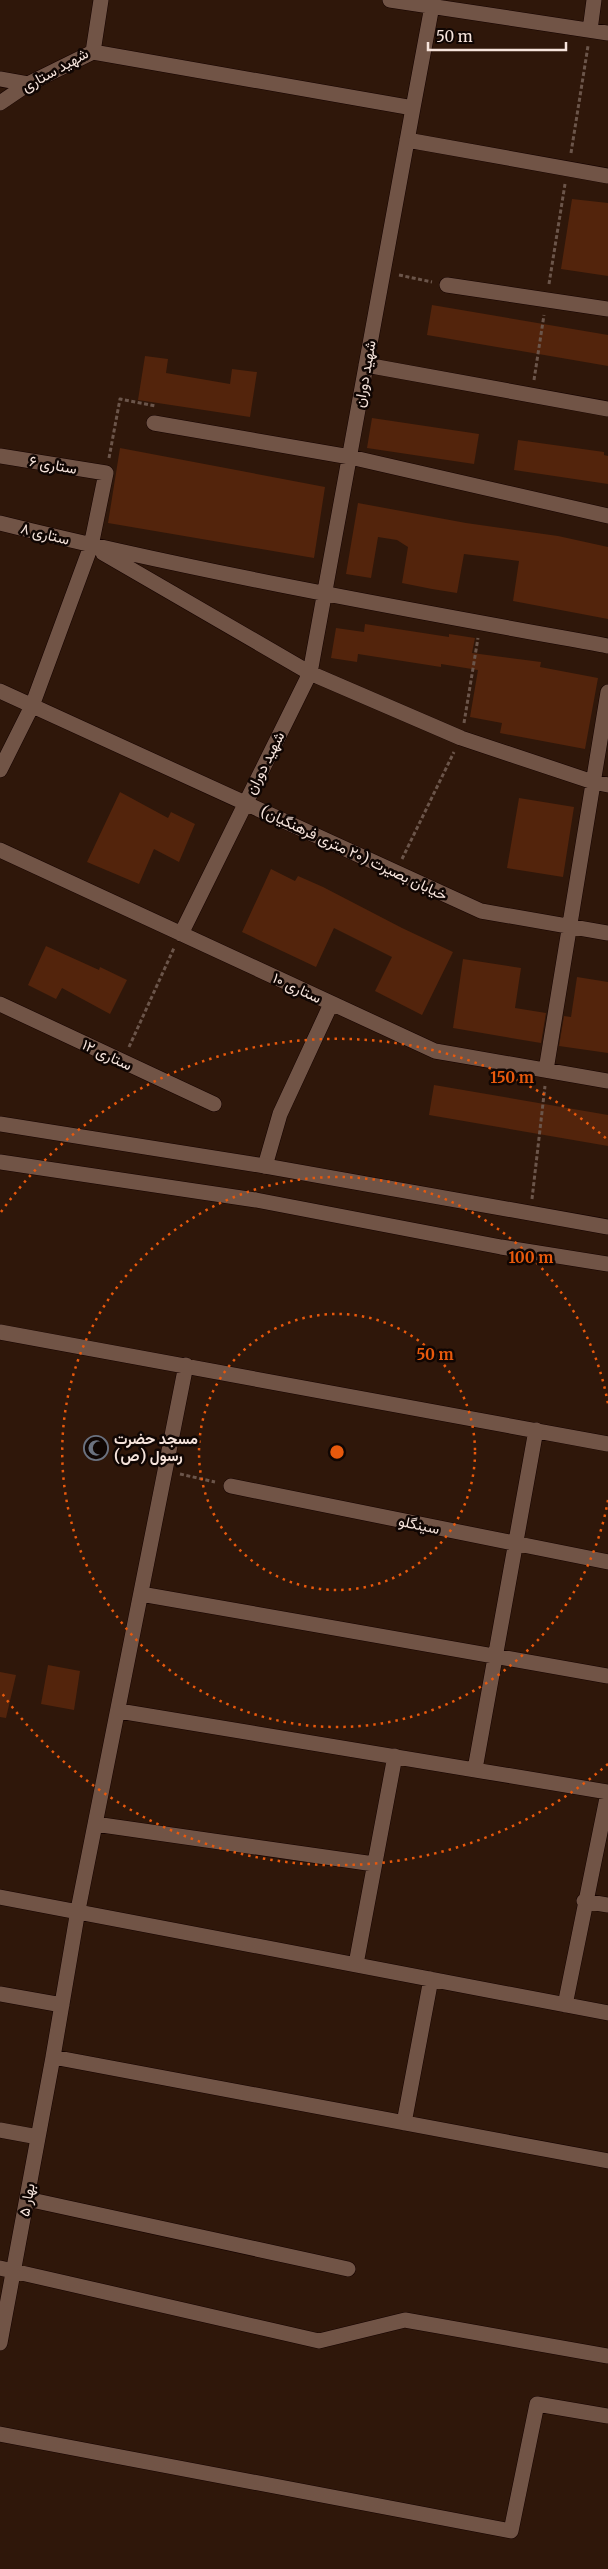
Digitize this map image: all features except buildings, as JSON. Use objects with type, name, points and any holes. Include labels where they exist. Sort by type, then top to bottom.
[{"type":"street","name":"شهید ستاری","points":[[0,103],[28,84],[93,52],[101,0]]},
{"type":"street","points":[[390,0],[608,33]]},
{"type":"street","points":[[590,30],[594,0]]},
{"type":"street","name":"شهید دوران","points":[[181,934],[310,673],[432,6]]},
{"type":"street","points":[[93,52],[413,108]]},
{"type":"street","points":[[0,79],[28,84]]},
{"type":"street","points":[[407,140],[608,176]]},
{"type":"street","points":[[447,285],[608,309]]},
{"type":"street","points":[[366,365],[608,409]]},
{"type":"street","points":[[154,423],[350,457],[608,516]]},
{"type":"street","name":"ستاری ۶","points":[[0,456],[106,474]]},
{"type":"street","points":[[0,770],[32,706],[90,546],[106,474]]},
{"type":"street","name":"ستاری ۸","points":[[0,523],[90,546]]},
{"type":"street","points":[[90,546],[325,594],[608,646]]},
{"type":"street","points":[[90,546],[310,673],[461,738],[601,783]]},
{"type":"street","name":"خیابان بصیرت (۲۰ متری فرهنگیان)","points":[[0,691],[481,911],[608,932]]},
{"type":"street","points":[[546,1070],[570,926],[601,783],[608,692]]},
{"type":"street","name":"ستاری ۱۰","points":[[0,850],[434,1051],[608,1081]]},
{"type":"street","name":"ستاری ۱۲","points":[[0,1004],[214,1104]]},
{"type":"street","points":[[265,1166],[280,1114],[331,1004]]},
{"type":"street","points":[[0,1124],[265,1166],[608,1227]]},
{"type":"street","points":[[0,1162],[256,1200],[501,1247],[608,1264]]},
{"type":"street","points":[[0,1332],[608,1444]]},
{"type":"street","name":"بهار ۵","points":[[0,2343],[7,2270],[27,2199],[78,1910],[119,1711],[186,1365]]},
{"type":"street","points":[[475,1768],[536,1430]]},
{"type":"street","name":"سینگلو","points":[[231,1486],[515,1545],[608,1562]]},
{"type":"street","points":[[141,1594],[608,1676]]},
{"type":"street","points":[[119,1711],[475,1768],[608,1792],[584,1900],[565,2005]]},
{"type":"street","points":[[356,1964],[395,1756]]},
{"type":"street","points":[[95,1824],[374,1864]]},
{"type":"street","points":[[0,1897],[78,1910],[608,2013]]},
{"type":"street","points":[[584,1900],[608,1906]]},
{"type":"street","points":[[404,2123],[431,1979]]},
{"type":"street","points":[[0,1994],[62,2005]]},
{"type":"street","points":[[53,2057],[608,2161]]},
{"type":"street","points":[[0,2130],[38,2138]]},
{"type":"street","points":[[27,2199],[348,2269]]},
{"type":"street","points":[[7,2270],[319,2341],[405,2320],[608,2356]]},
{"type":"street","points":[[0,2434],[510,2531],[537,2404],[608,2416]]},
{"type":"path","points":[[531,395],[590,30]]},
{"type":"path","points":[[383,272],[447,285]]},
{"type":"path","points":[[106,474],[120,399],[156,406],[154,423]]},
{"type":"path","points":[[395,872],[461,738],[481,623]]},
{"type":"path","points":[[122,1062],[181,934]]},
{"type":"path","points":[[530,1214],[546,1070]]},
{"type":"path","points":[[166,1471],[231,1486]]},
{"type":"place","name":"مسجد حضرت رسول (ص)","points":[[96,1448]]}]
